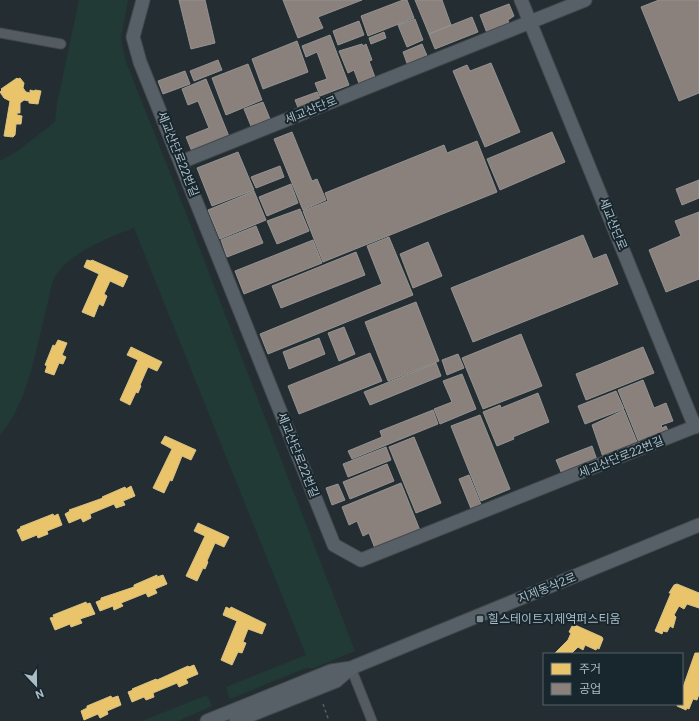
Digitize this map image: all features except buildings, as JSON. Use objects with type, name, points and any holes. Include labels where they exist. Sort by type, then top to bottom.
[{"type":"street","name":"세교산단로22번길","points":[[143,0],[133,37],[140,62],[334,545],[361,560],[697,426]]},
{"type":"street","name":"세교산단로","points":[[521,0],[697,426]]},
{"type":"street","name":"세교산단로","points":[[181,162],[585,0]]},
{"type":"street","points":[[0,33],[61,44]]},
{"type":"street","name":"지제동삭2로","points":[[207,721],[331,671],[351,668],[699,525]]},
{"type":"street","points":[[351,668],[372,721]]},
{"type":"street","name":"지제동삭2로","points":[[236,721],[336,681],[351,668]]},
{"type":"path","points":[[323,704],[329,721]]},
{"type":"green space","points":[[79,0],[128,0],[121,38],[126,62],[355,651],[314,668],[306,668],[230,699],[226,687],[306,655],[134,228],[102,241],[79,253],[61,269],[55,277],[30,376],[18,407],[10,422],[0,435],[0,161],[16,152],[55,122],[57,104]]},
{"type":"green space","points":[[207,695],[212,706],[178,721],[142,721]]},
{"type":"place","name":"힐스테이트지제역퍼스티움","points":[[480,619]]}]
